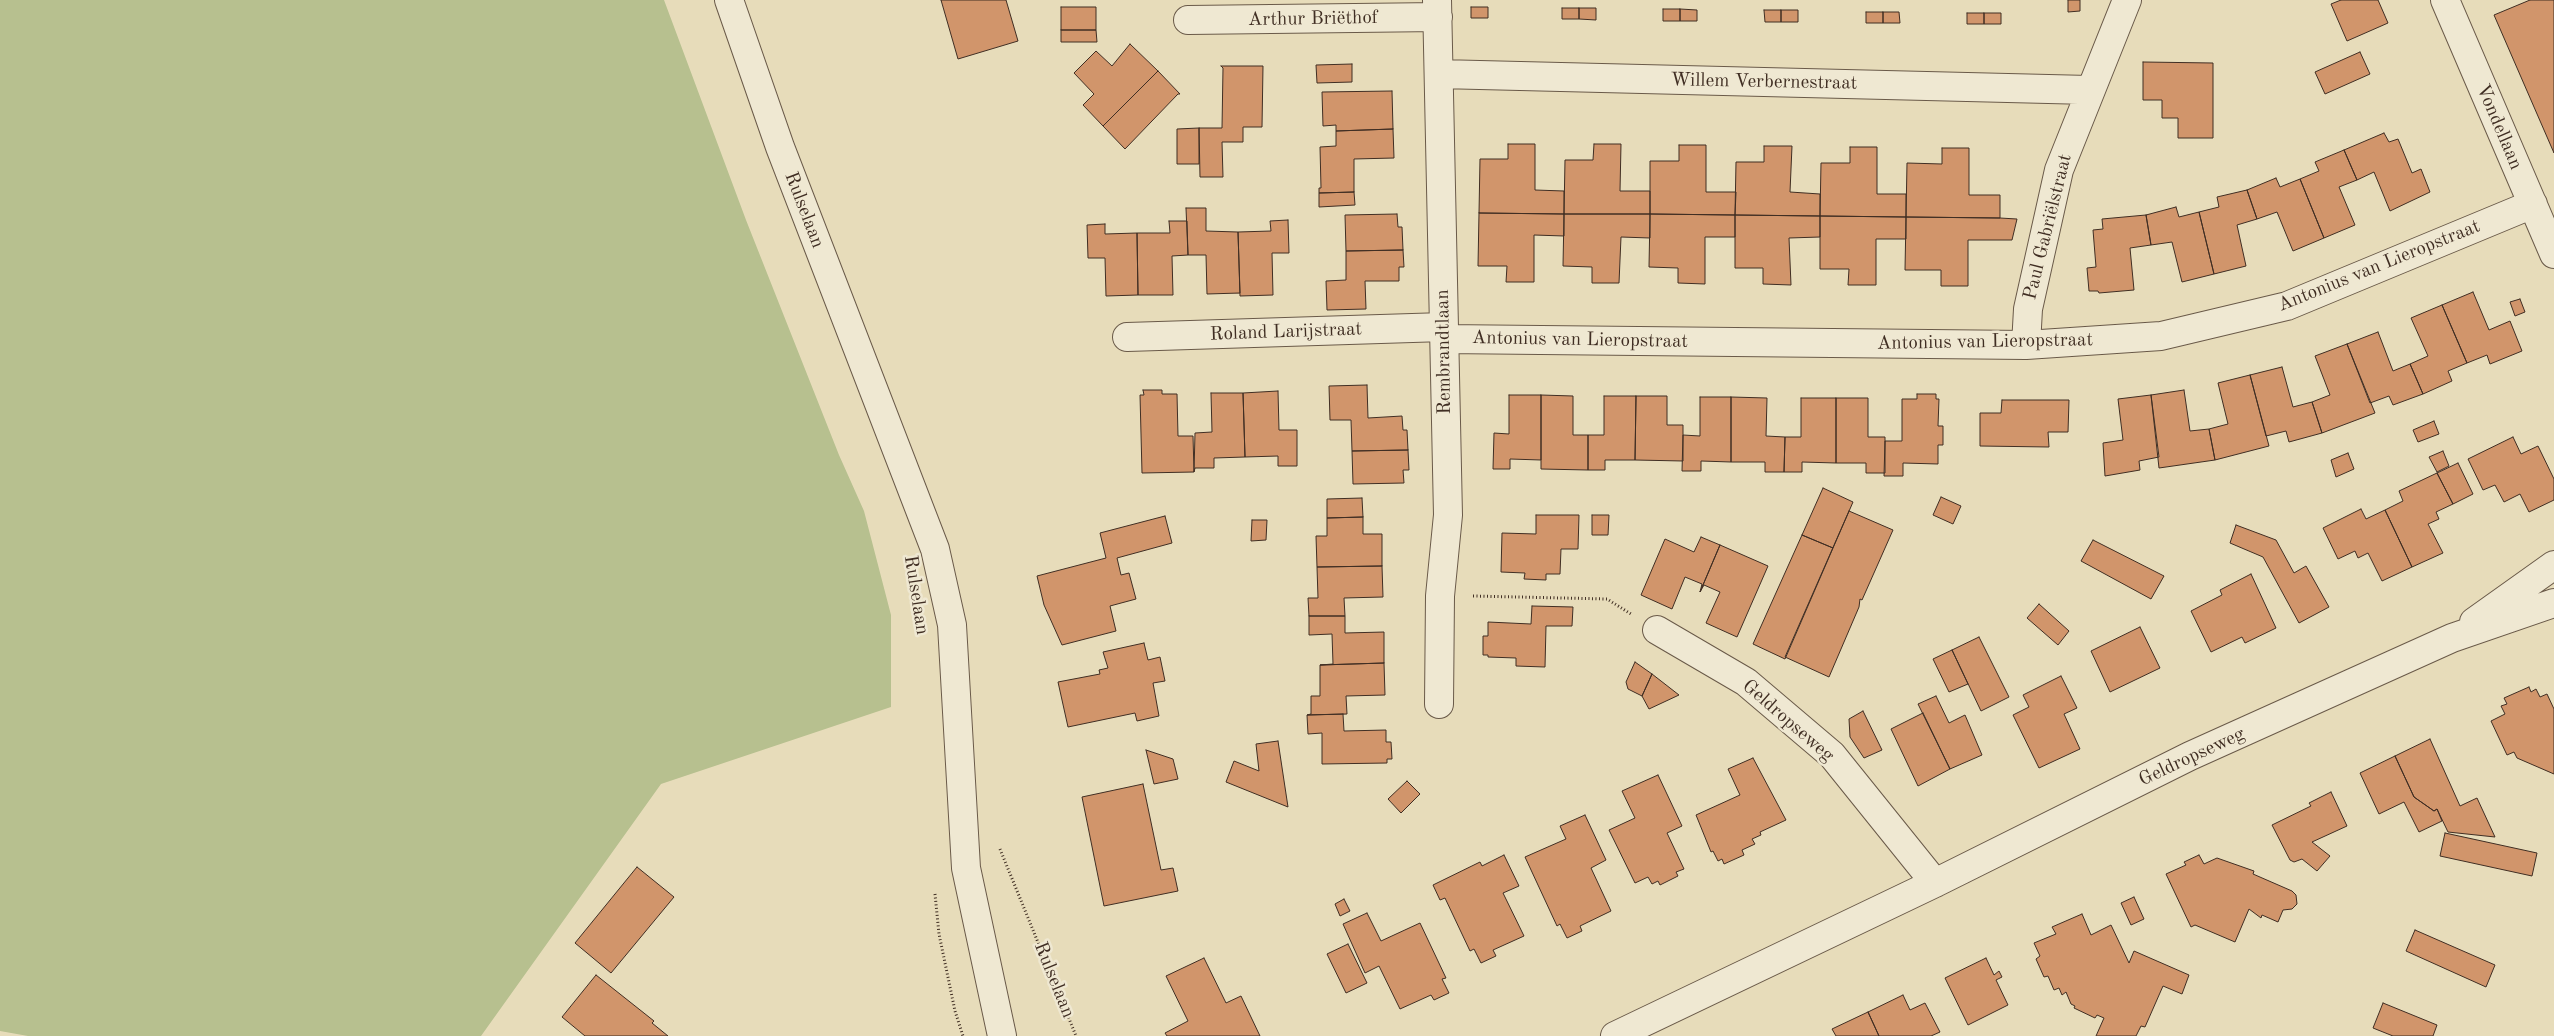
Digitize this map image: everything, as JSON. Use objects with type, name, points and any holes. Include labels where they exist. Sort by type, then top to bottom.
[{"type":"street","name":"Rulselaan","points":[[729,0],[780,147],[935,549],[952,625],[966,868],[978,929],[997,1004],[1002,1036]]},
{"type":"street","name":"Paul Gabriëlstraat","points":[[2026,345],[2028,309],[2059,170],[2089,90],[2127,0]]},
{"type":"street","name":"Vondellaan","points":[[2445,0],[2554,254]]},
{"type":"street","name":"Arthur Briëthof","points":[[1188,20],[1437,8]]},
{"type":"street","name":"Rembrandtlaan","points":[[1437,8],[1448,514],[1440,596],[1439,704]]},
{"type":"street","name":"Willem Verbernestraat","points":[[1438,74],[2089,90]]},
{"type":"street","name":"Antonius van Lieropstraat","points":[[1444,333],[2026,345],[2162,336],[2287,306],[2533,204]]},
{"type":"street","name":"Roland Larijstraat","points":[[1127,336],[1444,333]]},
{"type":"street","name":"Geldropseweg","points":[[2452,638],[2554,565]]},
{"type":"street","name":"Geldropseweg","points":[[1615,1036],[1658,1025],[2190,756],[2452,638],[2554,603]]},
{"type":"street","name":"Geldropseweg","points":[[1657,630],[1746,682],[1832,755],[1935,884]]},
{"type":"street","name":"Rulselaan","points":[[997,1004],[1020,1036]]},
{"type":"path","points":[[1440,596],[1607,599],[1657,630]]},
{"type":"path","name":"Rulselaan","points":[[999,845],[1076,1036]]},
{"type":"path","points":[[934,888],[939,934],[955,1011],[963,1036]]},
{"type":"green space","points":[[0,0],[664,0],[746,220],[839,455],[864,511],[891,615],[891,707],[661,784],[481,1036],[28,1036],[0,1031]]},
{"type":"building","points":[[941,0],[1006,0],[1018,41],[958,59]]},
{"type":"building","points":[[2068,0],[2080,0],[2080,11],[2068,12]]},
{"type":"building","points":[[2341,0],[2378,0],[2388,23],[2347,41],[2331,4]]},
{"type":"building","points":[[2530,0],[2554,0],[2554,153],[2494,15]]},
{"type":"building","points":[[1061,7],[1096,7],[1096,30],[1061,30]]},
{"type":"building","points":[[1471,7],[1488,7],[1488,18],[1471,18]]},
{"type":"building","points":[[1562,8],[1579,8],[1579,19],[1562,19]]},
{"type":"building","points":[[1579,8],[1596,8],[1596,20],[1579,19]]},
{"type":"building","points":[[1663,9],[1680,9],[1680,21],[1663,21]]},
{"type":"building","points":[[1680,9],[1697,10],[1697,21],[1680,21]]},
{"type":"building","points":[[1764,10],[1781,10],[1781,22],[1765,22]]},
{"type":"building","points":[[1781,10],[1798,10],[1798,22],[1781,22]]},
{"type":"building","points":[[1866,12],[1883,12],[1883,23],[1866,23]]},
{"type":"building","points":[[1883,12],[1899,12],[1900,23],[1883,23]]},
{"type":"building","points":[[1967,13],[1984,13],[1984,24],[1967,24]]},
{"type":"building","points":[[1984,13],[2001,13],[2001,24],[1984,24]]},
{"type":"building","points":[[1061,30],[1096,30],[1097,42],[1061,42]]},
{"type":"building","points":[[1130,44],[1158,71],[1103,126],[1083,105],[1094,94],[1074,73],[1096,51],[1112,66]]},
{"type":"building","points":[[2360,52],[2370,74],[2325,94],[2315,72]]},
{"type":"building","points":[[2143,62],[2213,63],[2213,138],[2178,138],[2178,118],[2162,118],[2162,100],[2143,100]]},
{"type":"building","points":[[1352,64],[1352,82],[1317,83],[1316,65]]},
{"type":"building","points":[[1221,66],[1263,66],[1262,127],[1243,127],[1243,142],[1222,142],[1223,177],[1200,177],[1199,128],[1222,128],[1223,68]]},
{"type":"building","points":[[1158,71],[1180,94],[1125,149],[1103,126]]},
{"type":"building","points":[[1392,91],[1393,129],[1336,131],[1336,125],[1323,126],[1322,92]]},
{"type":"building","points":[[1199,128],[1199,164],[1177,164],[1177,129]]},
{"type":"building","points":[[1393,129],[1394,158],[1354,159],[1354,192],[1319,193],[1319,188],[1321,188],[1320,147],[1336,146],[1336,131]]},
{"type":"building","points":[[2384,133],[2389,142],[2398,139],[2412,173],[2421,169],[2430,192],[2390,211],[2374,172],[2357,180],[2344,150]]},
{"type":"building","points":[[1508,144],[1535,144],[1535,190],[1564,191],[1564,214],[1479,213],[1480,159],[1508,159]]},
{"type":"building","points":[[1594,144],[1621,144],[1620,191],[1650,191],[1650,214],[1564,214],[1565,160],[1593,160]]},
{"type":"building","points":[[1679,145],[1706,145],[1706,192],[1736,192],[1735,215],[1650,214],[1650,161],[1679,161]]},
{"type":"building","points":[[1764,146],[1792,146],[1790,192],[1820,194],[1820,216],[1735,215],[1736,162],[1764,162]]},
{"type":"building","points":[[1850,147],[1877,147],[1877,194],[1906,194],[1906,217],[1820,216],[1821,163],[1850,163]]},
{"type":"building","points":[[1942,148],[1969,148],[1969,195],[2000,195],[2000,218],[1906,217],[1907,163],[1942,164]]},
{"type":"building","points":[[2344,150],[2357,180],[2339,187],[2355,225],[2324,238],[2300,179],[2319,171],[2315,162]]},
{"type":"building","points":[[2276,178],[2280,187],[2300,179],[2324,238],[2293,251],[2277,212],[2257,219],[2247,190]]},
{"type":"building","points":[[2247,190],[2257,219],[2237,225],[2246,266],[2214,274],[2199,212],[2219,207],[2217,197]]},
{"type":"building","points":[[1354,192],[1355,205],[1319,207],[1319,193]]},
{"type":"building","points":[[2176,207],[2179,217],[2199,212],[2214,274],[2182,282],[2172,242],[2151,245],[2146,215]]},
{"type":"building","points":[[1186,208],[1206,208],[1206,231],[1238,232],[1240,293],[1207,294],[1206,255],[1188,255]]},
{"type":"building","points":[[1479,213],[1564,214],[1564,236],[1534,235],[1534,282],[1506,282],[1507,266],[1478,266]]},
{"type":"building","points":[[1397,214],[1398,227],[1402,227],[1403,250],[1346,251],[1345,215]]},
{"type":"building","points":[[1564,214],[1650,214],[1650,238],[1621,237],[1619,283],[1592,283],[1592,267],[1563,266]]},
{"type":"building","points":[[1650,214],[1735,215],[1735,237],[1705,237],[1705,284],[1678,283],[1678,268],[1649,267]]},
{"type":"building","points":[[1735,215],[1820,216],[1820,237],[1789,238],[1791,285],[1763,284],[1763,268],[1735,268]]},
{"type":"building","points":[[2146,215],[2151,245],[2130,248],[2134,290],[2099,293],[2098,291],[2089,291],[2087,268],[2096,267],[2093,230],[2103,229],[2102,219]]},
{"type":"building","points":[[1820,216],[1906,217],[1906,239],[1876,239],[1876,285],[1848,285],[1849,269],[1820,269]]},
{"type":"building","points":[[1906,217],[2017,219],[2012,240],[1968,240],[1968,286],[1941,286],[1941,270],[1905,270]]},
{"type":"building","points":[[1288,220],[1289,253],[1272,253],[1273,295],[1240,296],[1238,232],[1271,231],[1270,221]]},
{"type":"building","points":[[1169,221],[1187,221],[1188,255],[1172,256],[1173,295],[1138,295],[1137,233],[1170,233]]},
{"type":"building","points":[[1105,224],[1105,234],[1137,233],[1138,295],[1106,296],[1105,258],[1088,258],[1087,225]]},
{"type":"building","points":[[1403,250],[1404,267],[1399,267],[1399,281],[1365,281],[1366,309],[1327,310],[1326,281],[1346,280],[1346,251]]},
{"type":"building","points":[[2473,292],[2489,330],[2510,321],[2522,351],[2490,364],[2487,355],[2467,363],[2442,305]]},
{"type":"building","points":[[2520,299],[2525,312],[2515,316],[2510,302]]},
{"type":"building","points":[[2442,305],[2467,363],[2448,371],[2452,381],[2423,394],[2410,364],[2428,356],[2411,318]]},
{"type":"building","points":[[2378,332],[2393,371],[2410,364],[2423,394],[2393,405],[2389,396],[2370,403],[2347,344]]},
{"type":"building","points":[[2347,344],[2375,413],[2322,433],[2312,402],[2330,395],[2315,356]]},
{"type":"building","points":[[2282,367],[2293,407],[2312,402],[2322,433],[2289,442],[2286,431],[2266,436],[2250,375]]},
{"type":"building","points":[[2250,375],[2269,446],[2215,460],[2209,429],[2228,424],[2218,383]]},
{"type":"building","points":[[1367,385],[1368,418],[1402,416],[1403,430],[1407,430],[1408,450],[1352,451],[1351,420],[1330,420],[1329,386]]},
{"type":"building","points":[[1143,390],[1162,390],[1162,394],[1177,394],[1178,436],[1193,436],[1194,472],[1142,473],[1140,395],[1144,395]]},
{"type":"building","points":[[2184,390],[2190,431],[2209,429],[2215,460],[2159,468],[2151,395]]},
{"type":"building","points":[[1278,391],[1279,430],[1297,430],[1297,466],[1278,466],[1278,456],[1245,457],[1243,393]]},
{"type":"building","points":[[1211,393],[1243,393],[1245,457],[1214,458],[1214,468],[1195,468],[1194,472],[1195,433],[1212,432]]},
{"type":"building","points":[[1917,394],[1936,394],[1936,399],[1939,399],[1938,426],[1943,426],[1943,445],[1938,445],[1938,464],[1903,463],[1903,476],[1884,476],[1885,441],[1902,441],[1902,399],[1917,399]]},
{"type":"building","points":[[1509,395],[1541,395],[1541,460],[1510,459],[1510,469],[1493,469],[1494,433],[1509,434]]},
{"type":"building","points":[[1541,395],[1573,396],[1573,435],[1588,435],[1588,470],[1541,469]]},
{"type":"building","points":[[2151,395],[2159,457],[2139,461],[2140,470],[2105,476],[2103,443],[2123,440],[2118,399]]},
{"type":"building","points":[[1604,396],[1636,396],[1635,460],[1605,460],[1605,470],[1588,470],[1588,435],[1604,435]]},
{"type":"building","points":[[1636,396],[1667,396],[1667,425],[1683,425],[1683,461],[1635,460]]},
{"type":"building","points":[[1700,397],[1731,397],[1731,462],[1701,461],[1701,471],[1682,471],[1683,435],[1700,436]]},
{"type":"building","points":[[1731,397],[1767,398],[1766,436],[1785,437],[1784,472],[1765,472],[1765,462],[1731,462]]},
{"type":"building","points":[[1801,398],[1836,398],[1836,463],[1802,462],[1802,472],[1784,472],[1785,437],[1801,437]]},
{"type":"building","points":[[1836,398],[1868,398],[1868,437],[1885,437],[1885,473],[1866,473],[1866,463],[1836,463]]},
{"type":"building","points":[[2002,400],[2069,400],[2068,432],[2048,432],[2049,447],[1980,446],[1980,413],[2001,413]]},
{"type":"building","points":[[2434,421],[2439,434],[2418,442],[2413,430]]},
{"type":"building","points":[[2513,437],[2521,454],[2538,446],[2554,479],[2554,500],[2529,512],[2520,494],[2504,502],[2495,485],[2483,490],[2468,459]]},
{"type":"building","points":[[1408,450],[1409,470],[1403,470],[1404,483],[1353,484],[1352,451]]},
{"type":"building","points":[[2443,451],[2449,466],[2437,472],[2429,457]]},
{"type":"building","points":[[2348,453],[2354,469],[2336,477],[2331,460]]},
{"type":"building","points":[[2458,463],[2473,494],[2453,504],[2437,473]]},
{"type":"building","points":[[2437,473],[2453,504],[2436,512],[2439,519],[2428,524],[2443,553],[2412,567],[2385,510],[2403,501],[2399,491]]},
{"type":"building","points":[[1823,488],[1853,502],[1833,548],[1802,535]]},
{"type":"building","points":[[1941,497],[1961,506],[1953,524],[1933,515]]},
{"type":"building","points":[[1362,498],[1363,517],[1327,518],[1327,499]]},
{"type":"building","points":[[2361,509],[2366,519],[2385,510],[2412,567],[2382,581],[2368,553],[2358,558],[2355,551],[2338,559],[2323,528]]},
{"type":"building","points":[[1849,511],[1893,530],[1862,600],[1860,599],[1859,607],[1829,677],[1785,657]]},
{"type":"building","points":[[1536,515],[1579,515],[1578,549],[1561,549],[1560,574],[1546,574],[1546,580],[1524,579],[1525,573],[1501,572],[1502,533],[1536,534]]},
{"type":"building","points":[[1592,515],[1609,515],[1608,535],[1592,535]]},
{"type":"building","points":[[1165,516],[1172,543],[1117,558],[1121,575],[1129,573],[1136,599],[1110,606],[1116,631],[1062,645],[1044,605],[1037,576],[1106,558],[1100,533]]},
{"type":"building","points":[[1363,517],[1363,534],[1382,534],[1382,566],[1317,567],[1316,536],[1327,536],[1327,518]]},
{"type":"building","points":[[1252,520],[1267,520],[1266,540],[1251,541]]},
{"type":"building","points":[[2236,525],[2276,540],[2294,573],[2306,566],[2329,607],[2299,623],[2263,557],[2230,543]]},
{"type":"building","points":[[1802,535],[1833,548],[1785,659],[1753,644]]},
{"type":"building","points":[[1701,537],[1720,545],[1700,592],[1702,584],[1685,577],[1672,609],[1641,595],[1665,539],[1694,552]]},
{"type":"building","points":[[2093,540],[2164,576],[2151,599],[2081,561]]},
{"type":"building","points":[[1720,545],[1768,566],[1737,637],[1706,623],[1720,592],[1704,585],[1700,592]]},
{"type":"building","points":[[1382,566],[1383,597],[1344,598],[1345,616],[1309,616],[1308,598],[1318,598],[1317,567]]},
{"type":"building","points":[[2251,574],[2276,628],[2245,643],[2242,637],[2211,652],[2191,611],[2222,595],[2220,590]]},
{"type":"building","points":[[2039,604],[2069,631],[2058,645],[2027,618]]},
{"type":"building","points":[[1532,606],[1573,607],[1572,626],[1546,626],[1545,667],[1516,666],[1516,658],[1488,657],[1488,655],[1483,655],[1483,636],[1488,636],[1488,622],[1531,624]]},
{"type":"building","points":[[1309,616],[1345,616],[1345,633],[1384,632],[1384,663],[1320,665],[1333,664],[1332,634],[1309,635]]},
{"type":"building","points":[[2140,627],[2160,668],[2110,692],[2091,651]]},
{"type":"building","points":[[1979,637],[2009,697],[1981,711],[1952,650]]},
{"type":"building","points":[[1144,643],[1148,660],[1160,657],[1165,681],[1153,683],[1159,716],[1137,721],[1135,713],[1068,727],[1058,682],[1100,674],[1099,670],[1108,668],[1103,652]]},
{"type":"building","points":[[1952,650],[1968,684],[1949,692],[1933,659]]},
{"type":"building","points":[[1635,662],[1652,674],[1642,696],[1628,689],[1626,682]]},
{"type":"building","points":[[1384,663],[1385,695],[1346,696],[1347,714],[1307,715],[1311,714],[1311,696],[1320,696],[1320,665]]},
{"type":"building","points":[[1652,674],[1679,695],[1649,709],[1642,696]]},
{"type":"building","points":[[2061,676],[2077,708],[2064,714],[2080,749],[2039,768],[2013,715],[2029,707],[2023,695]]},
{"type":"building","points":[[2529,687],[2531,692],[2536,689],[2540,697],[2547,694],[2554,709],[2554,774],[2517,758],[2514,752],[2507,755],[2491,721],[2505,714],[2501,706],[2507,704],[2504,698]]},
{"type":"building","points":[[1936,696],[1949,723],[1965,715],[1982,755],[1950,769],[1918,704]]},
{"type":"building","points":[[1863,711],[1882,750],[1864,758],[1850,737],[1849,719]]},
{"type":"building","points":[[1923,713],[1950,769],[1918,786],[1891,729]]},
{"type":"building","points":[[1343,714],[1344,731],[1386,730],[1386,742],[1391,742],[1392,759],[1387,759],[1387,763],[1322,764],[1322,733],[1308,734],[1307,715]]},
{"type":"building","points":[[2430,739],[2460,806],[2477,798],[2495,837],[2448,832],[2437,809],[2434,811],[2414,797],[2395,756]]},
{"type":"building","points":[[1278,741],[1288,807],[1226,782],[1234,761],[1259,771],[1256,744]]},
{"type":"building","points":[[1146,750],[1173,759],[1178,779],[1154,784]]},
{"type":"building","points":[[2395,756],[2414,797],[2434,811],[2437,809],[2442,821],[2419,832],[2404,802],[2379,814],[2360,773]]},
{"type":"building","points":[[1753,758],[1786,820],[1760,832],[1761,835],[1752,839],[1755,844],[1742,850],[1744,855],[1724,864],[1722,859],[1718,861],[1713,851],[1711,852],[1696,815],[1740,795],[1728,769]]},
{"type":"building","points":[[1658,775],[1682,826],[1667,833],[1684,869],[1676,872],[1678,876],[1660,885],[1658,881],[1652,884],[1648,877],[1635,883],[1609,830],[1635,818],[1622,791]]},
{"type":"building","points":[[1407,781],[1420,794],[1401,813],[1388,799]]},
{"type":"building","points":[[1143,784],[1161,870],[1173,868],[1178,891],[1104,906],[1082,797]]},
{"type":"building","points":[[2331,792],[2347,826],[2312,842],[2330,856],[2317,871],[2302,859],[2294,862],[2290,860],[2272,825],[2311,806],[2309,803]]},
{"type":"building","points":[[1585,815],[1606,860],[1591,868],[1611,911],[1580,926],[1582,931],[1567,938],[1560,924],[1557,926],[1525,857],[1566,839],[1560,826]]},
{"type":"building","points":[[2445,833],[2537,853],[2532,876],[2440,856]]},
{"type":"building","points":[[1504,855],[1519,886],[1503,893],[1524,936],[1493,950],[1496,956],[1481,963],[1474,949],[1470,951],[1445,898],[1440,900],[1433,885],[1480,862],[1482,866]]},
{"type":"building","points":[[2199,855],[2204,864],[2217,858],[2254,871],[2253,874],[2292,891],[2296,895],[2297,904],[2292,909],[2283,910],[2278,922],[2262,915],[2261,918],[2249,909],[2235,942],[2195,925],[2191,927],[2166,874],[2186,865],[2184,862]]},
{"type":"building","points":[[637,867],[674,897],[611,973],[575,943]]},
{"type":"building","points":[[2134,897],[2144,919],[2131,925],[2121,903]]},
{"type":"building","points":[[1344,899],[1350,911],[1340,916],[1335,904]]},
{"type":"building","points":[[1367,913],[1381,941],[1420,923],[1446,978],[1442,979],[1449,993],[1434,1000],[1431,995],[1400,1009],[1379,966],[1365,973],[1343,924]]},
{"type":"building","points":[[2082,914],[2091,935],[2111,925],[2129,963],[2134,951],[2189,975],[2182,994],[2163,986],[2145,1027],[2141,1026],[2136,1036],[2096,1036],[2104,1018],[2097,1015],[2095,1018],[2074,1008],[2075,1006],[2071,1004],[2066,992],[2062,995],[2059,988],[2054,990],[2048,976],[2044,977],[2036,959],[2040,956],[2034,943],[2056,934],[2052,927]]},
{"type":"building","points":[[2415,930],[2495,965],[2486,987],[2406,951]]},
{"type":"building","points":[[1348,944],[1367,983],[1346,993],[1327,954]]},
{"type":"building","points":[[1204,958],[1226,1003],[1241,996],[1260,1036],[1167,1036],[1165,1033],[1188,1021],[1166,976]]},
{"type":"building","points":[[1986,958],[1994,975],[1999,971],[2002,977],[1996,980],[2008,1005],[1968,1025],[1945,978]]},
{"type":"building","points":[[596,975],[654,1021],[652,1023],[668,1036],[585,1036],[562,1017]]},
{"type":"building","points":[[1903,995],[1910,1010],[1925,1003],[1940,1032],[1931,1036],[1879,1036],[1868,1012]]},
{"type":"building","points":[[2383,1003],[2437,1025],[2433,1036],[2393,1036],[2373,1028]]},
{"type":"building","points":[[1868,1012],[1879,1036],[1836,1036],[1832,1029]]}]
